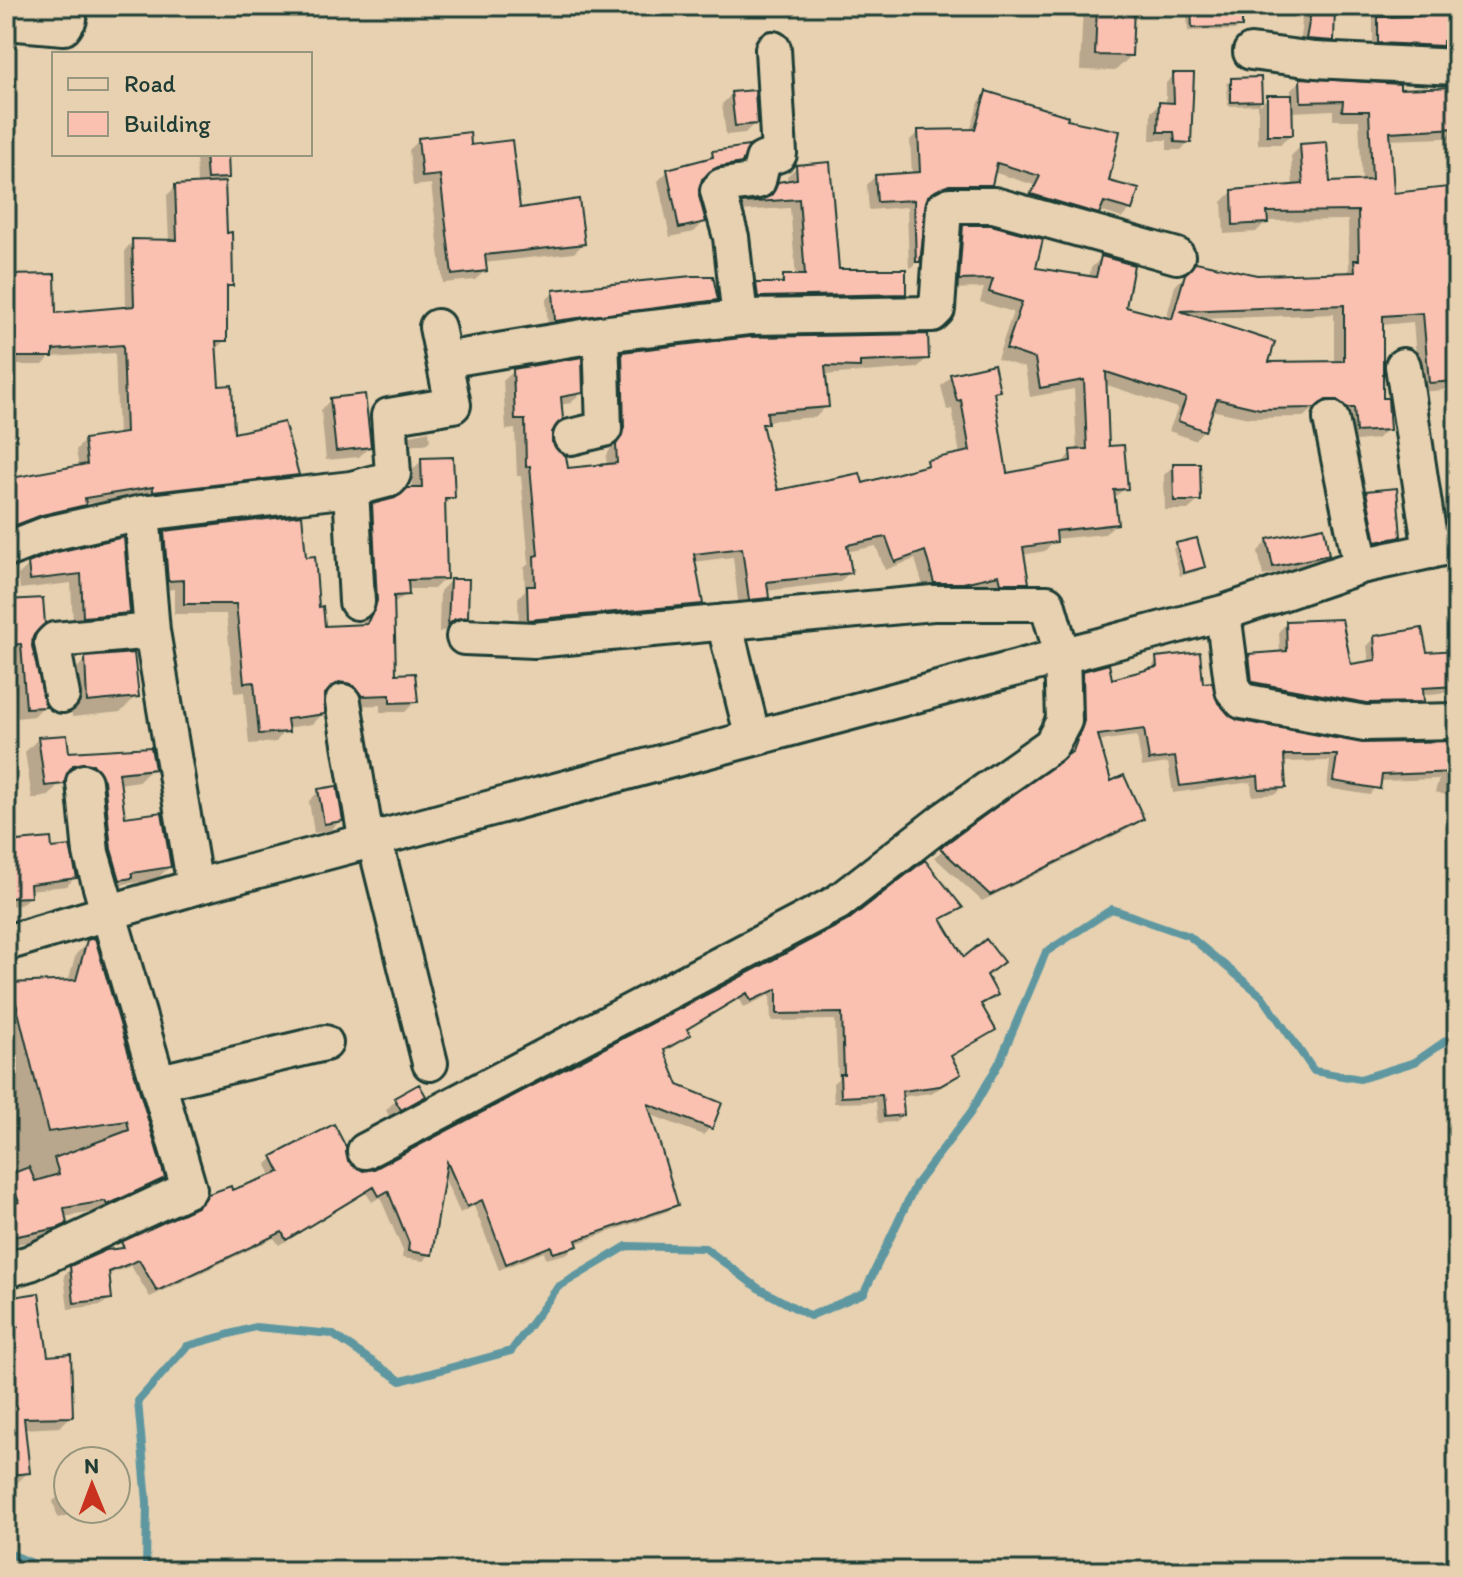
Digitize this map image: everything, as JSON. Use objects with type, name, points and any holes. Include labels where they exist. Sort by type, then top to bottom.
[{"type":"street","points":[[6,22],[64,27],[69,19],[69,6]]},
{"type":"street","points":[[740,318],[731,237],[718,191],[722,186],[758,181],[763,160],[779,154],[773,49]]},
{"type":"street","points":[[1251,52],[1315,60],[1457,67]]},
{"type":"street","points":[[444,360],[601,334],[740,318],[935,312],[944,208],[950,205],[994,205],[1177,256]]},
{"type":"street","points":[[6,550],[47,534],[142,513],[351,489],[392,477],[391,414],[453,405],[437,327]]},
{"type":"street","points":[[571,437],[604,429],[601,334]]},
{"type":"street","points":[[6,943],[195,887],[371,843],[1223,613],[1361,566],[1444,548],[1403,366]]},
{"type":"street","points":[[1331,419],[1361,566]]},
{"type":"street","points":[[351,489],[357,602]]},
{"type":"street","points":[[142,513],[152,631],[195,887]]},
{"type":"street","points":[[365,1151],[837,903],[1000,778],[1051,745],[1064,721],[1062,654],[1047,603],[933,603],[534,640],[464,637]]},
{"type":"street","points":[[1223,613],[1233,690],[1242,701],[1365,723],[1457,721]]},
{"type":"street","points":[[724,622],[753,738]]},
{"type":"street","points":[[62,695],[52,643],[55,640],[152,631]]},
{"type":"street","points":[[343,702],[371,843],[430,1063]]},
{"type":"street","points":[[6,1270],[187,1193],[189,1185],[111,911],[101,893],[91,853],[84,782]]},
{"type":"street","points":[[160,1082],[325,1043]]},
{"type":"building","points":[[1097,6],[1134,6],[1132,56],[1095,55]]},
{"type":"building","points":[[1191,6],[1242,6],[1242,27],[1192,28]]},
{"type":"building","points":[[1312,6],[1335,6],[1334,41],[1306,39]]},
{"type":"building","points":[[1419,10],[1457,11],[1457,41],[1443,41],[1443,46],[1378,43],[1378,17],[1419,16]]},
{"type":"building","points":[[1173,73],[1194,73],[1191,143],[1175,142],[1174,132],[1158,132],[1159,102],[1174,103]]},
{"type":"building","points":[[1261,77],[1262,101],[1231,102],[1231,78]]},
{"type":"building","points":[[1300,78],[1400,84],[1400,89],[1457,87],[1457,128],[1390,132],[1394,193],[1457,186],[1457,381],[1429,383],[1423,313],[1383,316],[1383,398],[1388,398],[1390,430],[1356,432],[1354,408],[1347,408],[1337,400],[1326,400],[1315,408],[1260,409],[1217,399],[1205,431],[1178,421],[1186,398],[1106,372],[1109,446],[1124,445],[1128,489],[1114,490],[1118,524],[1056,531],[1057,542],[1023,547],[1029,583],[1001,583],[999,575],[963,583],[934,583],[925,551],[895,562],[886,537],[847,545],[852,573],[767,582],[769,598],[749,600],[742,548],[694,554],[703,604],[528,620],[527,586],[535,586],[534,556],[538,555],[530,466],[526,467],[525,420],[515,420],[513,369],[582,357],[583,393],[561,397],[563,419],[552,432],[552,442],[566,456],[568,468],[617,463],[616,445],[624,428],[622,352],[749,337],[928,334],[929,359],[860,362],[860,367],[825,366],[829,407],[767,412],[768,424],[762,424],[778,490],[860,473],[863,483],[928,465],[927,460],[970,451],[961,400],[957,401],[950,374],[994,364],[1000,391],[994,392],[1007,473],[1071,461],[1070,450],[1087,449],[1084,380],[1040,388],[1035,359],[1006,349],[1022,302],[989,292],[993,279],[959,280],[963,225],[991,225],[1043,239],[1036,268],[1096,277],[1101,256],[1134,265],[1126,307],[1172,319],[1185,274],[1196,262],[1257,275],[1355,272],[1354,260],[1359,260],[1358,211],[1267,212],[1268,223],[1233,225],[1232,190],[1303,184],[1300,144],[1327,142],[1330,182],[1372,180],[1369,111],[1342,111],[1343,101],[1301,102]],"holes":[[[1344,305],[1344,361],[1269,362],[1275,342],[1180,311]]]},
{"type":"building","points":[[755,90],[757,124],[735,126],[731,92]]},
{"type":"building","points":[[986,91],[1068,116],[1067,120],[1120,131],[1109,181],[1139,189],[1132,210],[1104,202],[1099,214],[1031,194],[1040,176],[997,163],[992,185],[949,185],[928,196],[920,262],[916,262],[914,200],[877,202],[875,175],[920,172],[918,130],[975,129]]},
{"type":"building","points":[[1267,95],[1292,95],[1293,135],[1267,135]]},
{"type":"building","points":[[470,132],[471,145],[512,140],[520,208],[579,199],[585,244],[485,255],[487,271],[452,275],[440,175],[422,177],[418,138]]},
{"type":"building","points":[[749,146],[742,163],[718,167],[702,179],[699,196],[706,222],[679,228],[667,169],[713,157],[712,151]]},
{"type":"building","points":[[205,156],[228,156],[229,178],[207,179]]},
{"type":"building","points":[[830,162],[839,269],[906,269],[906,294],[758,297],[756,283],[783,283],[783,275],[805,275],[799,199],[742,203],[771,196],[778,182],[797,179],[796,165]]},
{"type":"building","points":[[225,182],[227,233],[232,232],[233,286],[227,286],[227,341],[216,341],[219,386],[232,385],[234,433],[284,422],[299,475],[153,492],[153,487],[85,498],[86,505],[42,515],[11,527],[6,479],[87,464],[84,439],[126,433],[123,345],[53,350],[53,357],[9,357],[7,275],[55,274],[56,313],[134,306],[132,239],[177,240],[175,185]]},
{"type":"building","points":[[713,276],[718,300],[555,321],[553,290]]},
{"type":"building","points":[[365,394],[371,447],[336,451],[330,398]]},
{"type":"building","points":[[453,457],[455,498],[445,498],[447,579],[408,580],[409,595],[394,596],[396,674],[415,673],[418,702],[390,703],[390,695],[362,696],[351,684],[339,682],[325,694],[325,714],[287,719],[289,732],[259,734],[254,682],[244,683],[236,604],[184,604],[184,580],[168,581],[164,531],[302,515],[306,557],[315,556],[319,607],[323,606],[325,626],[367,624],[377,601],[372,504],[395,498],[408,488],[422,488],[421,458]]},
{"type":"building","points":[[1173,463],[1200,463],[1201,501],[1174,501]]},
{"type":"building","points":[[1397,488],[1401,537],[1376,542],[1366,491]]},
{"type":"building","points":[[1324,527],[1329,555],[1273,567],[1267,539]]},
{"type":"building","points":[[124,537],[130,613],[83,617],[81,574],[30,580],[28,563],[53,553]]},
{"type":"building","points":[[1197,538],[1205,567],[1184,573],[1176,543]]},
{"type":"building","points":[[450,579],[469,579],[468,617],[455,619],[448,625]]},
{"type":"building","points":[[43,598],[45,624],[33,636],[32,646],[46,707],[26,708],[21,644],[6,645],[6,600]]},
{"type":"building","points":[[1342,619],[1351,664],[1376,660],[1374,636],[1422,628],[1427,652],[1457,650],[1457,686],[1423,688],[1424,702],[1367,703],[1252,682],[1249,654],[1287,651],[1286,621]]},
{"type":"building","points":[[1200,652],[1203,683],[1212,682],[1218,703],[1237,720],[1362,743],[1457,741],[1457,772],[1382,775],[1380,789],[1333,781],[1337,755],[1284,755],[1286,788],[1259,789],[1258,776],[1180,786],[1175,757],[1149,760],[1144,729],[1098,735],[1111,781],[1124,775],[1144,819],[990,895],[940,848],[1073,751],[1084,721],[1083,671],[1109,664],[1112,679],[1157,667],[1156,657]]},
{"type":"building","points":[[134,653],[139,697],[87,702],[85,657]]},
{"type":"building","points":[[67,735],[69,752],[151,747],[155,769],[119,773],[125,817],[162,812],[171,867],[132,873],[132,878],[120,880],[111,849],[104,780],[93,764],[73,765],[64,784],[45,786],[38,737]]},
{"type":"building","points":[[337,786],[343,821],[324,824],[318,789]]},
{"type":"building","points":[[51,838],[52,848],[70,846],[77,878],[30,884],[31,897],[7,898],[6,842]]},
{"type":"building","points":[[925,860],[963,908],[941,919],[964,957],[986,939],[1004,962],[987,975],[998,995],[981,1004],[996,1030],[951,1056],[961,1074],[940,1086],[902,1091],[904,1115],[884,1117],[882,1095],[841,1097],[840,1074],[844,1074],[842,1013],[777,1014],[777,989],[751,1001],[747,993],[687,1029],[691,1035],[664,1050],[678,1085],[722,1103],[712,1129],[648,1104],[678,1205],[576,1240],[578,1246],[553,1253],[551,1246],[506,1264],[482,1200],[467,1207],[447,1162],[432,1255],[408,1251],[409,1243],[388,1191],[379,1196],[374,1187],[286,1240],[282,1232],[157,1291],[139,1260],[109,1272],[112,1299],[74,1303],[70,1266],[106,1250],[124,1248],[121,1242],[197,1207],[208,1194],[231,1186],[232,1190],[280,1172],[272,1156],[334,1124],[346,1147],[348,1161],[363,1171],[374,1169],[847,921]]},
{"type":"building","points":[[95,938],[165,1178],[107,1205],[105,1201],[64,1208],[67,1224],[12,1237],[6,1205],[19,1202],[8,1175],[29,1167],[35,1181],[59,1174],[54,1158],[129,1130],[127,1121],[48,1132],[11,983],[76,980],[87,940]]},
{"type":"building","points":[[419,1084],[426,1096],[401,1110],[394,1098]]},
{"type":"building","points":[[39,1293],[48,1356],[71,1354],[73,1417],[24,1418],[30,1473],[9,1475],[6,1336],[14,1335],[13,1328],[18,1327],[13,1297]]},
{"type":"waterway","points":[[146,1571],[147,1502],[138,1401],[187,1346],[255,1327],[332,1334],[401,1381],[511,1351],[558,1287],[627,1246],[705,1248],[758,1288],[810,1316],[864,1293],[916,1184],[971,1112],[1000,1061],[1046,952],[1112,909],[1189,936],[1262,996],[1314,1071],[1360,1079],[1415,1062],[1457,1033]]},
{"type":"waterway","points":[[6,1552],[51,1571]]}]
